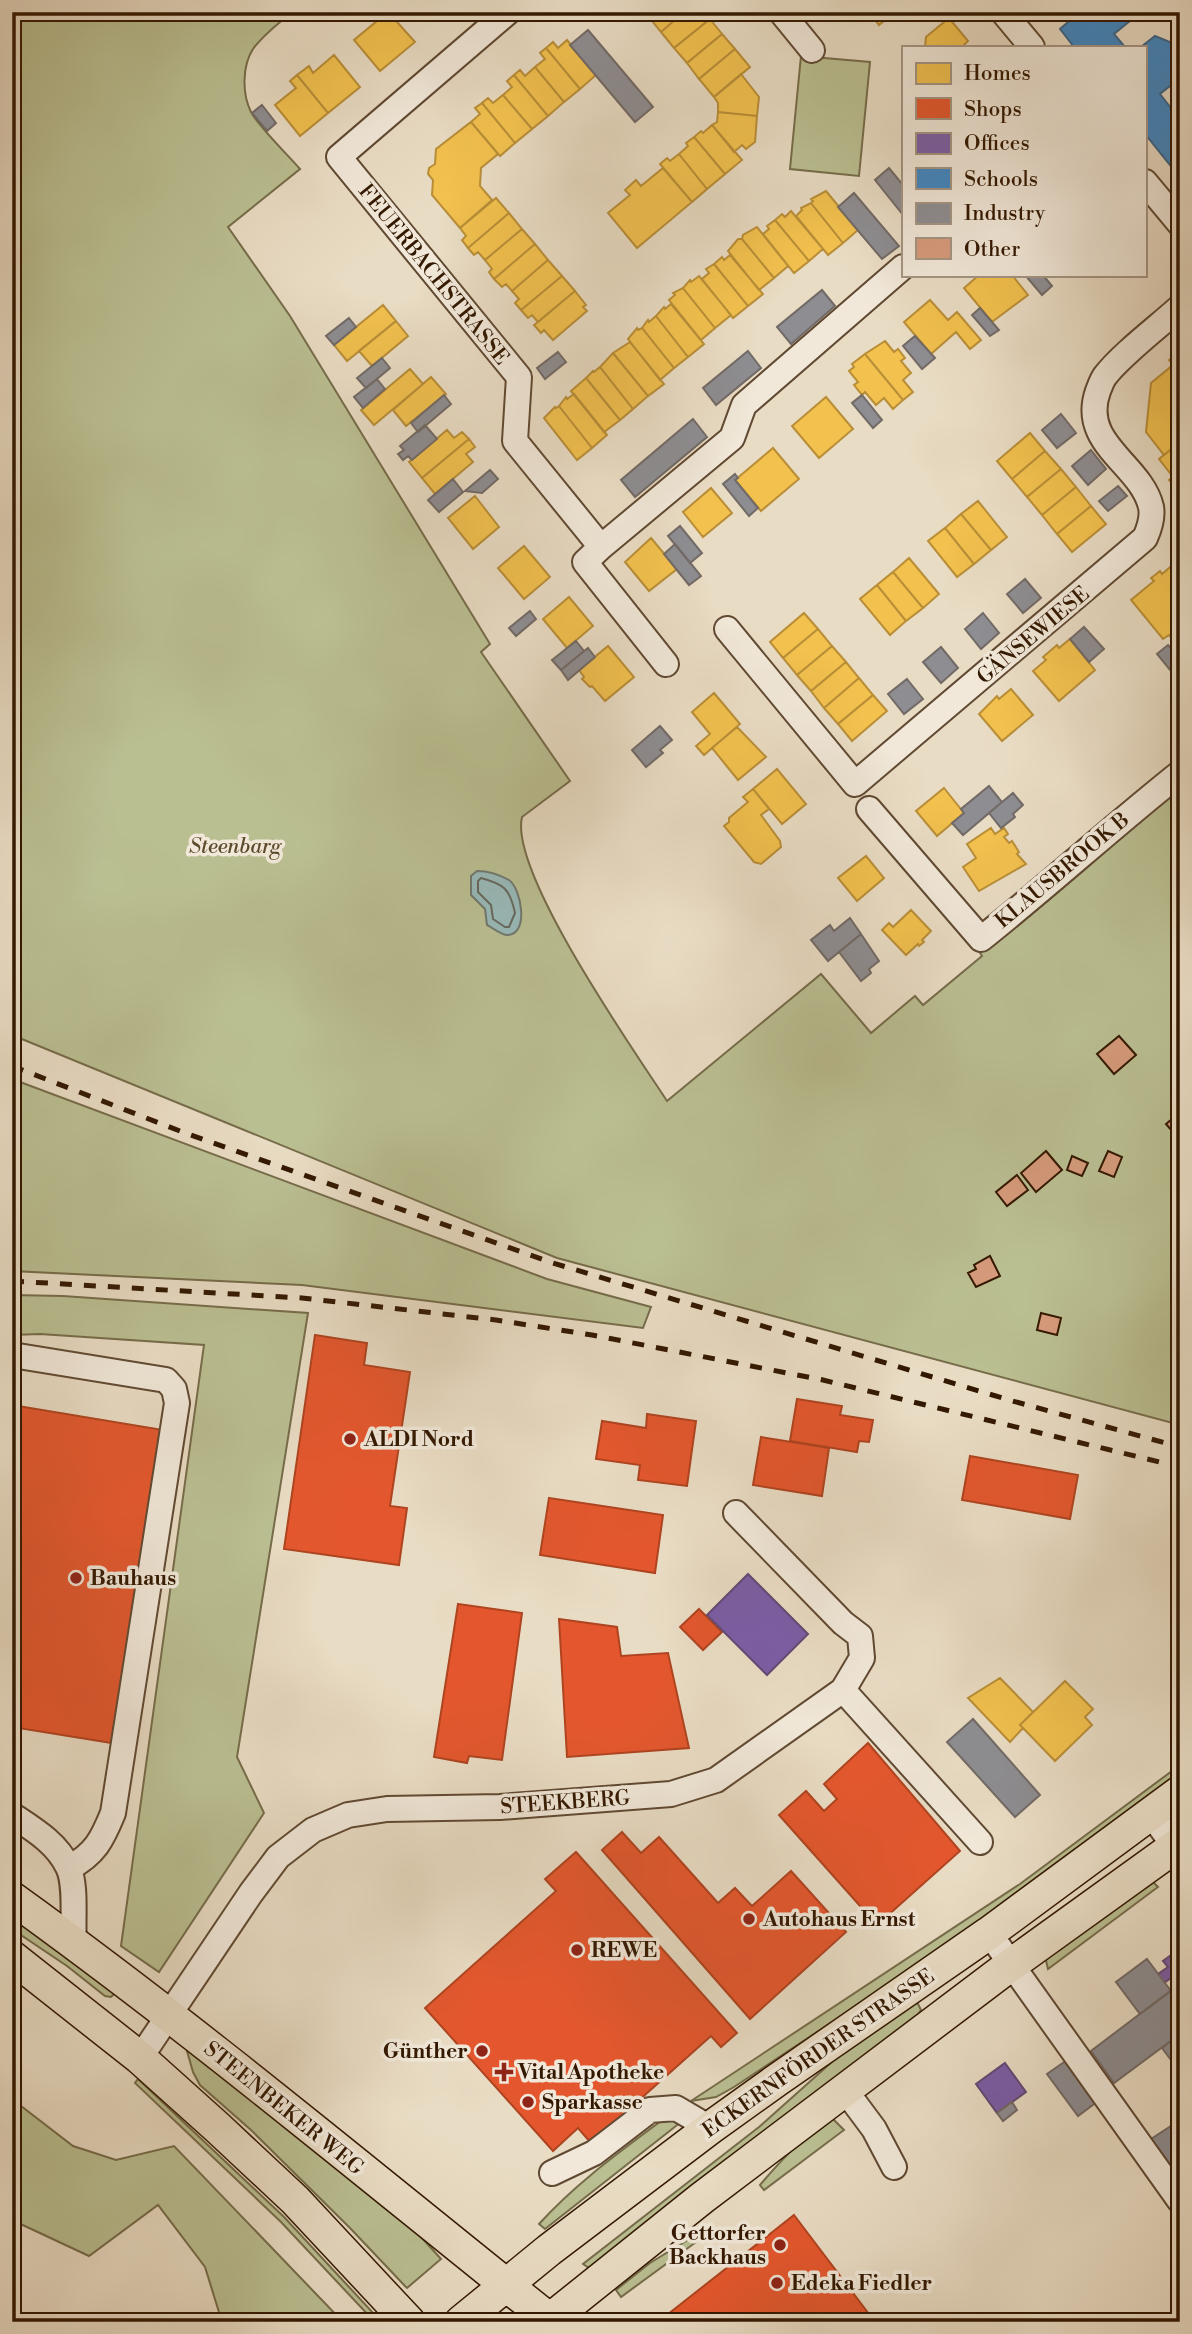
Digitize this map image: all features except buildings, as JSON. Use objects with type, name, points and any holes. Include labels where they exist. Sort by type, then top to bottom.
[{"type":"main road","name":"ECKERNFÖRDER STRASSE","points":[[461,2322],[710,2128],[989,1933],[1180,1793]]},
{"type":"main road","name":"ECKERNFÖRDER STRASSE","points":[[550,2321],[702,2198],[845,2090],[1012,1965],[1178,1848]]},
{"type":"main road","name":"STEENBEKER WEG","points":[[12,1898],[169,2017],[550,2321]]},
{"type":"main road","points":[[12,1957],[140,2058],[295,2200],[409,2322]]},
{"type":"street","name":"FEUERBACHSTRASSE","points":[[508,12],[338,158],[519,377],[515,441],[601,547]]},
{"type":"street","points":[[781,12],[812,50]]},
{"type":"street","points":[[1003,12],[1031,46]]},
{"type":"street","points":[[1146,183],[1180,224]]},
{"type":"street","points":[[666,664],[584,562],[732,438],[744,405],[902,268]]},
{"type":"street","name":"GÄNSEWIESE","points":[[727,629],[856,784],[1145,538],[1150,527],[1151,508],[1144,491],[1102,437],[1096,421],[1095,406],[1103,378],[1180,307]]},
{"type":"street","name":"KLAUSBROOK B","points":[[869,808],[981,939],[1048,886],[1132,811],[1180,773]]},
{"type":"street","points":[[12,1355],[166,1380],[174,1389],[177,1403],[113,1812],[103,1837],[94,1850],[84,1860],[69,1868]]},
{"type":"street","name":"STEEKBERG","points":[[140,2058],[278,1857],[313,1830],[348,1815],[387,1810],[500,1807],[671,1794],[716,1780],[843,1690],[862,1658],[860,1636],[736,1513]]},
{"type":"street","points":[[843,1690],[980,1842]]},
{"type":"street","points":[[1151,1814],[1178,1848]]},
{"type":"street","points":[[12,1815],[51,1843],[69,1868],[74,1943]]},
{"type":"street","points":[[989,1933],[1180,2201]]},
{"type":"street","points":[[845,2090],[874,2129],[894,2167]]},
{"type":"street","points":[[552,2173],[594,2153],[650,2110],[676,2108],[710,2128]]},
{"type":"green space","name":"Steenbarg","points":[[12,12],[292,12],[253,49],[245,72],[245,89],[248,105],[255,118],[300,169],[228,227],[290,316],[490,644],[481,652],[570,781],[522,817],[523,843],[534,877],[577,960],[667,1101],[821,974],[871,1033],[915,996],[923,1005],[982,956],[977,948],[1180,782],[1180,1425],[557,1258],[12,1035]]},
{"type":"green space","points":[[801,56],[870,62],[859,176],[790,169]]},
{"type":"green space","points":[[12,1079],[547,1279],[651,1307],[643,1328],[302,1285],[12,1271]]},
{"type":"green space","points":[[12,1295],[308,1313],[237,1757],[264,1813],[159,1972],[121,1946],[204,1345],[40,1334],[12,1335]]},
{"type":"green space","points":[[1180,1765],[1180,1776],[933,1955],[734,2087],[716,2097],[691,2101],[1020,1884]]},
{"type":"green space","points":[[1151,1880],[1158,1887],[1048,1969],[1045,1956]]},
{"type":"green space","points":[[12,1916],[116,1992],[111,1997],[105,1996],[67,1966],[12,1929]]},
{"type":"green space","points":[[917,2002],[921,2010],[918,2015],[589,2268],[583,2264],[759,2127],[852,2044],[909,2003]]},
{"type":"green space","points":[[187,2051],[193,2053],[411,2226],[441,2259],[407,2288],[251,2130],[200,2085]]},
{"type":"green space","points":[[138,2079],[284,2217],[375,2315],[371,2318],[281,2222],[135,2083]]},
{"type":"green space","points":[[12,2099],[73,2146],[116,2160],[174,2146],[343,2322],[222,2322],[205,2267],[158,2205],[89,2256],[12,2220]]},
{"type":"green space","points":[[830,2116],[844,2130],[764,2190],[760,2185],[776,2166]]},
{"type":"green space","points":[[665,2118],[681,2122],[545,2229],[539,2224],[584,2181]]},
{"type":"green space","points":[[699,2233],[703,2237],[621,2297],[616,2290],[650,2263]]},
{"type":"water","points":[[477,871],[498,875],[513,885],[521,911],[519,928],[514,933],[507,935],[487,925],[485,909],[471,895],[471,876]]},
{"type":"railway","points":[[12,1066],[185,1133],[553,1263],[1009,1400],[1180,1447]]},
{"type":"railway","points":[[12,1281],[302,1298],[496,1320],[592,1335],[823,1380],[1180,1467]]},
{"type":"place","name":"ALDI Nord","points":[[350,1439]]},
{"type":"place","name":"Bauhaus","points":[[76,1578]]},
{"type":"place","name":"Autohaus Ernst","points":[[749,1919]]},
{"type":"place","name":"REWE","points":[[577,1950]]},
{"type":"place","name":"Günther","points":[[482,2051]]},
{"type":"place","name":"Vital Apotheke","points":[[504,2072]]},
{"type":"place","name":"Sparkasse","points":[[528,2102]]},
{"type":"place","name":"Gettorfer Backhaus","points":[[780,2245]]},
{"type":"place","name":"Edeka Fiedler","points":[[777,2283]]}]
